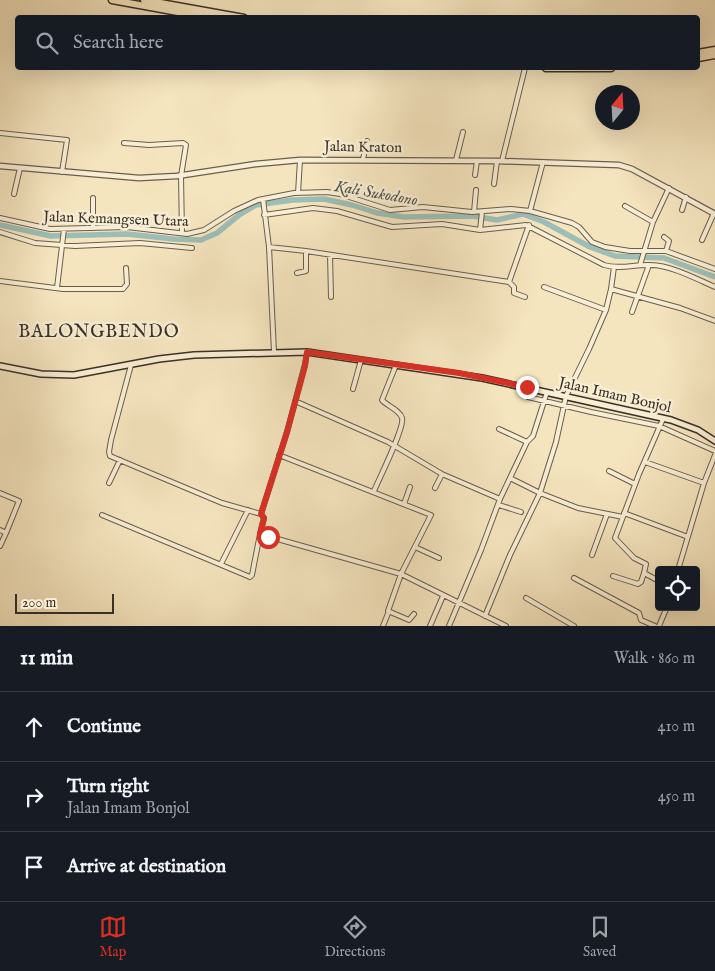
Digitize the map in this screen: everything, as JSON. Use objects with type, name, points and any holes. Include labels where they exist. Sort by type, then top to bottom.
[{"type":"highway","points":[[112,0],[194,15]]},
{"type":"highway","points":[[144,0],[227,15]]},
{"type":"highway","points":[[700,53],[715,50]]},
{"type":"highway","points":[[700,58],[715,55]]},
{"type":"main road","name":"Jalan Imam Bonjol","points":[[0,366],[41,374],[74,375],[194,355],[307,352],[459,373],[527,387],[685,425],[715,441]]},
{"type":"street","points":[[494,184],[524,70]]},
{"type":"street","points":[[456,160],[463,132]]},
{"type":"street","points":[[0,133],[67,140],[62,172]]},
{"type":"street","points":[[364,159],[367,141]]},
{"type":"street","points":[[124,143],[149,145],[184,143],[186,145],[181,176],[182,233]]},
{"type":"street","points":[[298,192],[300,160]]},
{"type":"street","name":"Jalan Kraton","points":[[0,166],[138,178],[181,176],[256,164],[300,160],[456,160],[624,166],[669,188],[715,214]]},
{"type":"street","points":[[475,175],[477,161]]},
{"type":"street","points":[[530,211],[543,162]]},
{"type":"street","points":[[14,194],[20,168]]},
{"type":"street","points":[[640,264],[653,222],[669,188]]},
{"type":"street","points":[[474,212],[476,190]]},
{"type":"street","name":"Jalan Kemangsen Utara","points":[[0,218],[36,227],[64,230],[127,227],[182,233],[204,230],[239,208],[263,201],[298,192],[331,192],[390,210],[423,207],[481,213],[512,208],[530,211],[572,223],[579,227],[592,242],[598,245],[630,251],[666,251],[715,269]]},
{"type":"street","points":[[682,210],[686,197]]},
{"type":"street","points":[[92,198],[93,228]]},
{"type":"street","points":[[263,201],[269,247],[274,352]]},
{"type":"street","points":[[625,206],[653,222]]},
{"type":"street","points":[[264,214],[326,209],[392,227],[442,224],[480,228],[514,225],[529,226],[590,259],[614,267],[640,264],[649,265],[674,270],[715,287]]},
{"type":"street","points":[[480,228],[481,213]]},
{"type":"street","points":[[702,240],[715,214]]},
{"type":"street","points":[[509,282],[529,226]]},
{"type":"street","points":[[57,288],[64,230]]},
{"type":"street","points":[[0,232],[31,243],[63,243],[92,246],[140,243],[192,248]]},
{"type":"street","points":[[664,237],[669,240],[666,251]]},
{"type":"street","points":[[269,247],[509,282],[514,287],[514,293],[525,297]]},
{"type":"street","points":[[297,273],[306,271],[306,251]]},
{"type":"street","points":[[330,256],[331,297]]},
{"type":"street","points":[[632,312],[649,265]]},
{"type":"street","points":[[486,616],[510,555],[540,493],[556,442],[563,406],[606,310],[614,267]]},
{"type":"street","points":[[0,281],[57,288],[123,289],[127,284],[126,268]]},
{"type":"street","points":[[544,287],[606,310]]},
{"type":"street","points":[[611,289],[680,308],[715,320]]},
{"type":"street","points":[[261,514],[278,455],[287,432],[307,352]]},
{"type":"street","points":[[353,389],[361,360]]},
{"type":"street","points":[[102,514],[251,576],[264,518],[261,514],[222,503],[110,456],[109,452],[131,365]]},
{"type":"street","points":[[374,491],[400,434],[402,418],[399,413],[383,402],[382,399],[396,365]]},
{"type":"street","points":[[527,387],[528,397],[659,426],[715,450]]},
{"type":"street","points":[[449,626],[500,499],[527,442],[533,436],[547,392]]},
{"type":"street","points":[[568,397],[568,407]]},
{"type":"street","points":[[295,401],[394,445],[442,474],[500,499]]},
{"type":"street","points":[[613,576],[638,584],[644,573],[646,564],[634,558],[616,539],[634,484],[663,419]]},
{"type":"street","points":[[499,429],[527,442]]},
{"type":"street","points":[[278,455],[374,491],[431,516],[401,574],[383,626]]},
{"type":"street","points":[[679,566],[704,483],[715,456]]},
{"type":"street","points":[[109,483],[120,460]]},
{"type":"street","points":[[645,462],[704,483]]},
{"type":"street","points":[[609,471],[634,484]]},
{"type":"street","points":[[435,488],[442,474]]},
{"type":"street","points":[[510,478],[540,493],[578,508],[606,514],[624,515],[688,538]]},
{"type":"street","points":[[404,504],[410,487]]},
{"type":"street","points":[[0,493],[19,501],[0,546]]},
{"type":"street","points":[[499,505],[521,512]]},
{"type":"street","points":[[221,564],[248,510]]},
{"type":"street","points":[[592,555],[606,514]]},
{"type":"street","points":[[0,530],[6,533]]},
{"type":"street","points":[[260,534],[401,574],[506,626]]},
{"type":"street","points":[[415,548],[439,558]]},
{"type":"street","points":[[644,573],[655,579]]},
{"type":"street","points":[[574,578],[639,614],[641,620],[655,626]]},
{"type":"street","points":[[430,626],[443,596]]},
{"type":"street","points":[[526,598],[574,626]]},
{"type":"street","points":[[389,611],[409,620],[414,614]]},
{"type":"street","points":[[659,626],[665,611]]},
{"type":"waterway","name":"Kali Sukodono","points":[[0,225],[51,236],[127,234],[201,240],[217,233],[239,215],[256,205],[293,200],[324,199],[377,213],[404,217],[472,216],[497,220],[523,214],[544,222],[590,247],[615,256],[664,258],[715,277]]},
{"type":"district","name":"BALONGBENDO","points":[[99,332]]},
{"type":"route","points":[[268,537],[260,534],[264,518],[261,514],[278,455],[287,432],[307,352],[459,373],[527,387]]}]
